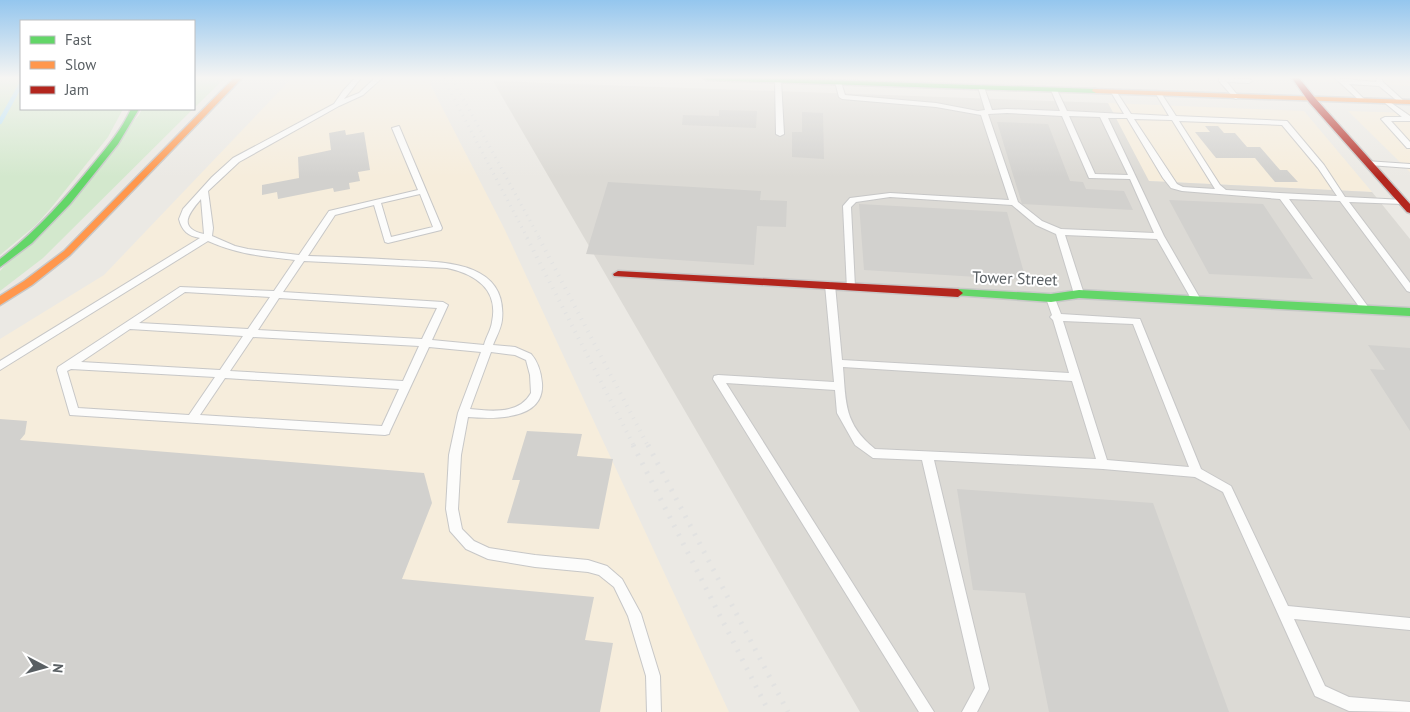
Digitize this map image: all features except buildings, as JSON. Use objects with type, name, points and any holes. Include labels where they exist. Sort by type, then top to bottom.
[{"type":"main road","points":[[0,264],[32,241],[64,209],[122,133],[134,111]]},
{"type":"main road","points":[[0,301],[28,283],[66,253],[205,111]]},
{"type":"main road","points":[[1322,111],[1407,206]]},
{"type":"main road","name":"Tower Street","points":[[618,274],[1051,298],[1080,294],[1410,312]]},
{"type":"lane","points":[[326,111],[236,160],[186,211],[183,219],[185,227],[193,234],[208,237],[232,248],[300,258],[447,265],[472,272],[489,284],[495,294],[499,307],[497,322],[463,413],[455,454],[452,481],[452,509],[456,532],[470,545],[488,553],[535,561],[588,566],[603,570],[618,583],[634,614],[653,676],[654,712]]},
{"type":"lane","points":[[779,111],[780,134]]},
{"type":"lane","points":[[981,111],[1128,115],[1284,123],[1321,167],[1343,200],[1410,289]]},
{"type":"lane","points":[[1064,111],[1092,176],[1133,177]]},
{"type":"lane","points":[[1126,111],[1174,186],[1192,191],[1343,200],[1407,206]]},
{"type":"lane","points":[[1170,111],[1216,187],[1224,192]]},
{"type":"lane","points":[[1399,111],[1409,119]]},
{"type":"lane","points":[[987,112],[1014,203],[1039,223],[1060,232],[1160,236]]},
{"type":"lane","points":[[1103,115],[1160,236],[1196,300]]},
{"type":"lane","points":[[1409,119],[1385,120],[1410,146]]},
{"type":"lane","points":[[377,202],[388,240],[438,228],[396,128]]},
{"type":"lane","points":[[1368,164],[1410,166]]},
{"type":"lane","points":[[204,191],[209,228],[208,237]]},
{"type":"lane","points":[[192,419],[332,213],[422,191]]},
{"type":"lane","points":[[850,286],[847,206],[854,200],[890,195],[1014,203]]},
{"type":"lane","points":[[1283,197],[1366,310]]},
{"type":"lane","points":[[1060,232],[1080,294]]},
{"type":"lane","points":[[0,366],[208,237]]},
{"type":"lane","points":[[830,285],[842,413],[859,442],[874,453],[1103,464],[1197,472],[1227,489],[1320,691],[1349,704],[1410,710]]},
{"type":"lane","points":[[182,289],[275,295],[443,305],[385,431],[74,412],[62,370],[182,289]]},
{"type":"lane","points":[[1051,298],[1103,464]]},
{"type":"lane","points":[[1056,317],[1137,321],[1197,472]]},
{"type":"lane","points":[[128,326],[487,348],[515,351],[526,354],[532,360],[538,384],[536,394],[530,403],[507,414],[463,413]]},
{"type":"lane","points":[[838,363],[1075,377]]},
{"type":"lane","points":[[70,365],[406,384]]},
{"type":"lane","points":[[840,386],[718,379],[927,712]]},
{"type":"lane","points":[[927,456],[982,688],[969,712]]},
{"type":"lane","points":[[1284,612],[1410,624]]},
{"type":"shaded area","points":[[260,111],[444,111],[504,228],[729,712],[0,712],[0,339],[104,275]]},
{"type":"shaded area","points":[[511,111],[1112,111],[1149,181],[1372,192],[1410,239],[1410,712],[860,712]]},
{"type":"shaded area","points":[[1112,111],[1304,111],[1372,192],[1148,181]]},
{"type":"shaded area","points":[[1348,111],[1410,113],[1410,172]]},
{"type":"green space","points":[[0,111],[122,111],[108,137],[51,208],[36,225],[0,255]]},
{"type":"green space","points":[[141,111],[191,111],[43,258],[0,291],[0,271]]},
{"type":"waterway","points":[[0,122],[6,111]]},
{"type":"railway","points":[[461,111],[528,239]]},
{"type":"railway","points":[[470,111],[540,239]]},
{"type":"railway","points":[[527,238],[634,446]]},
{"type":"railway","points":[[539,238],[648,446]]},
{"type":"railway","points":[[633,445],[769,712]]},
{"type":"railway","points":[[648,445],[788,712]]},
{"type":"traffic: fast","points":[[0,264],[42,229],[66,202],[115,142],[134,111]]},
{"type":"traffic: fast","points":[[958,293],[1051,298],[1079,294],[1410,312]]},
{"type":"traffic: slow","points":[[0,301],[28,283],[67,253],[206,111]]},
{"type":"traffic: jam","points":[[1322,111],[1410,210]]},
{"type":"traffic: jam","points":[[618,274],[958,293]]}]
